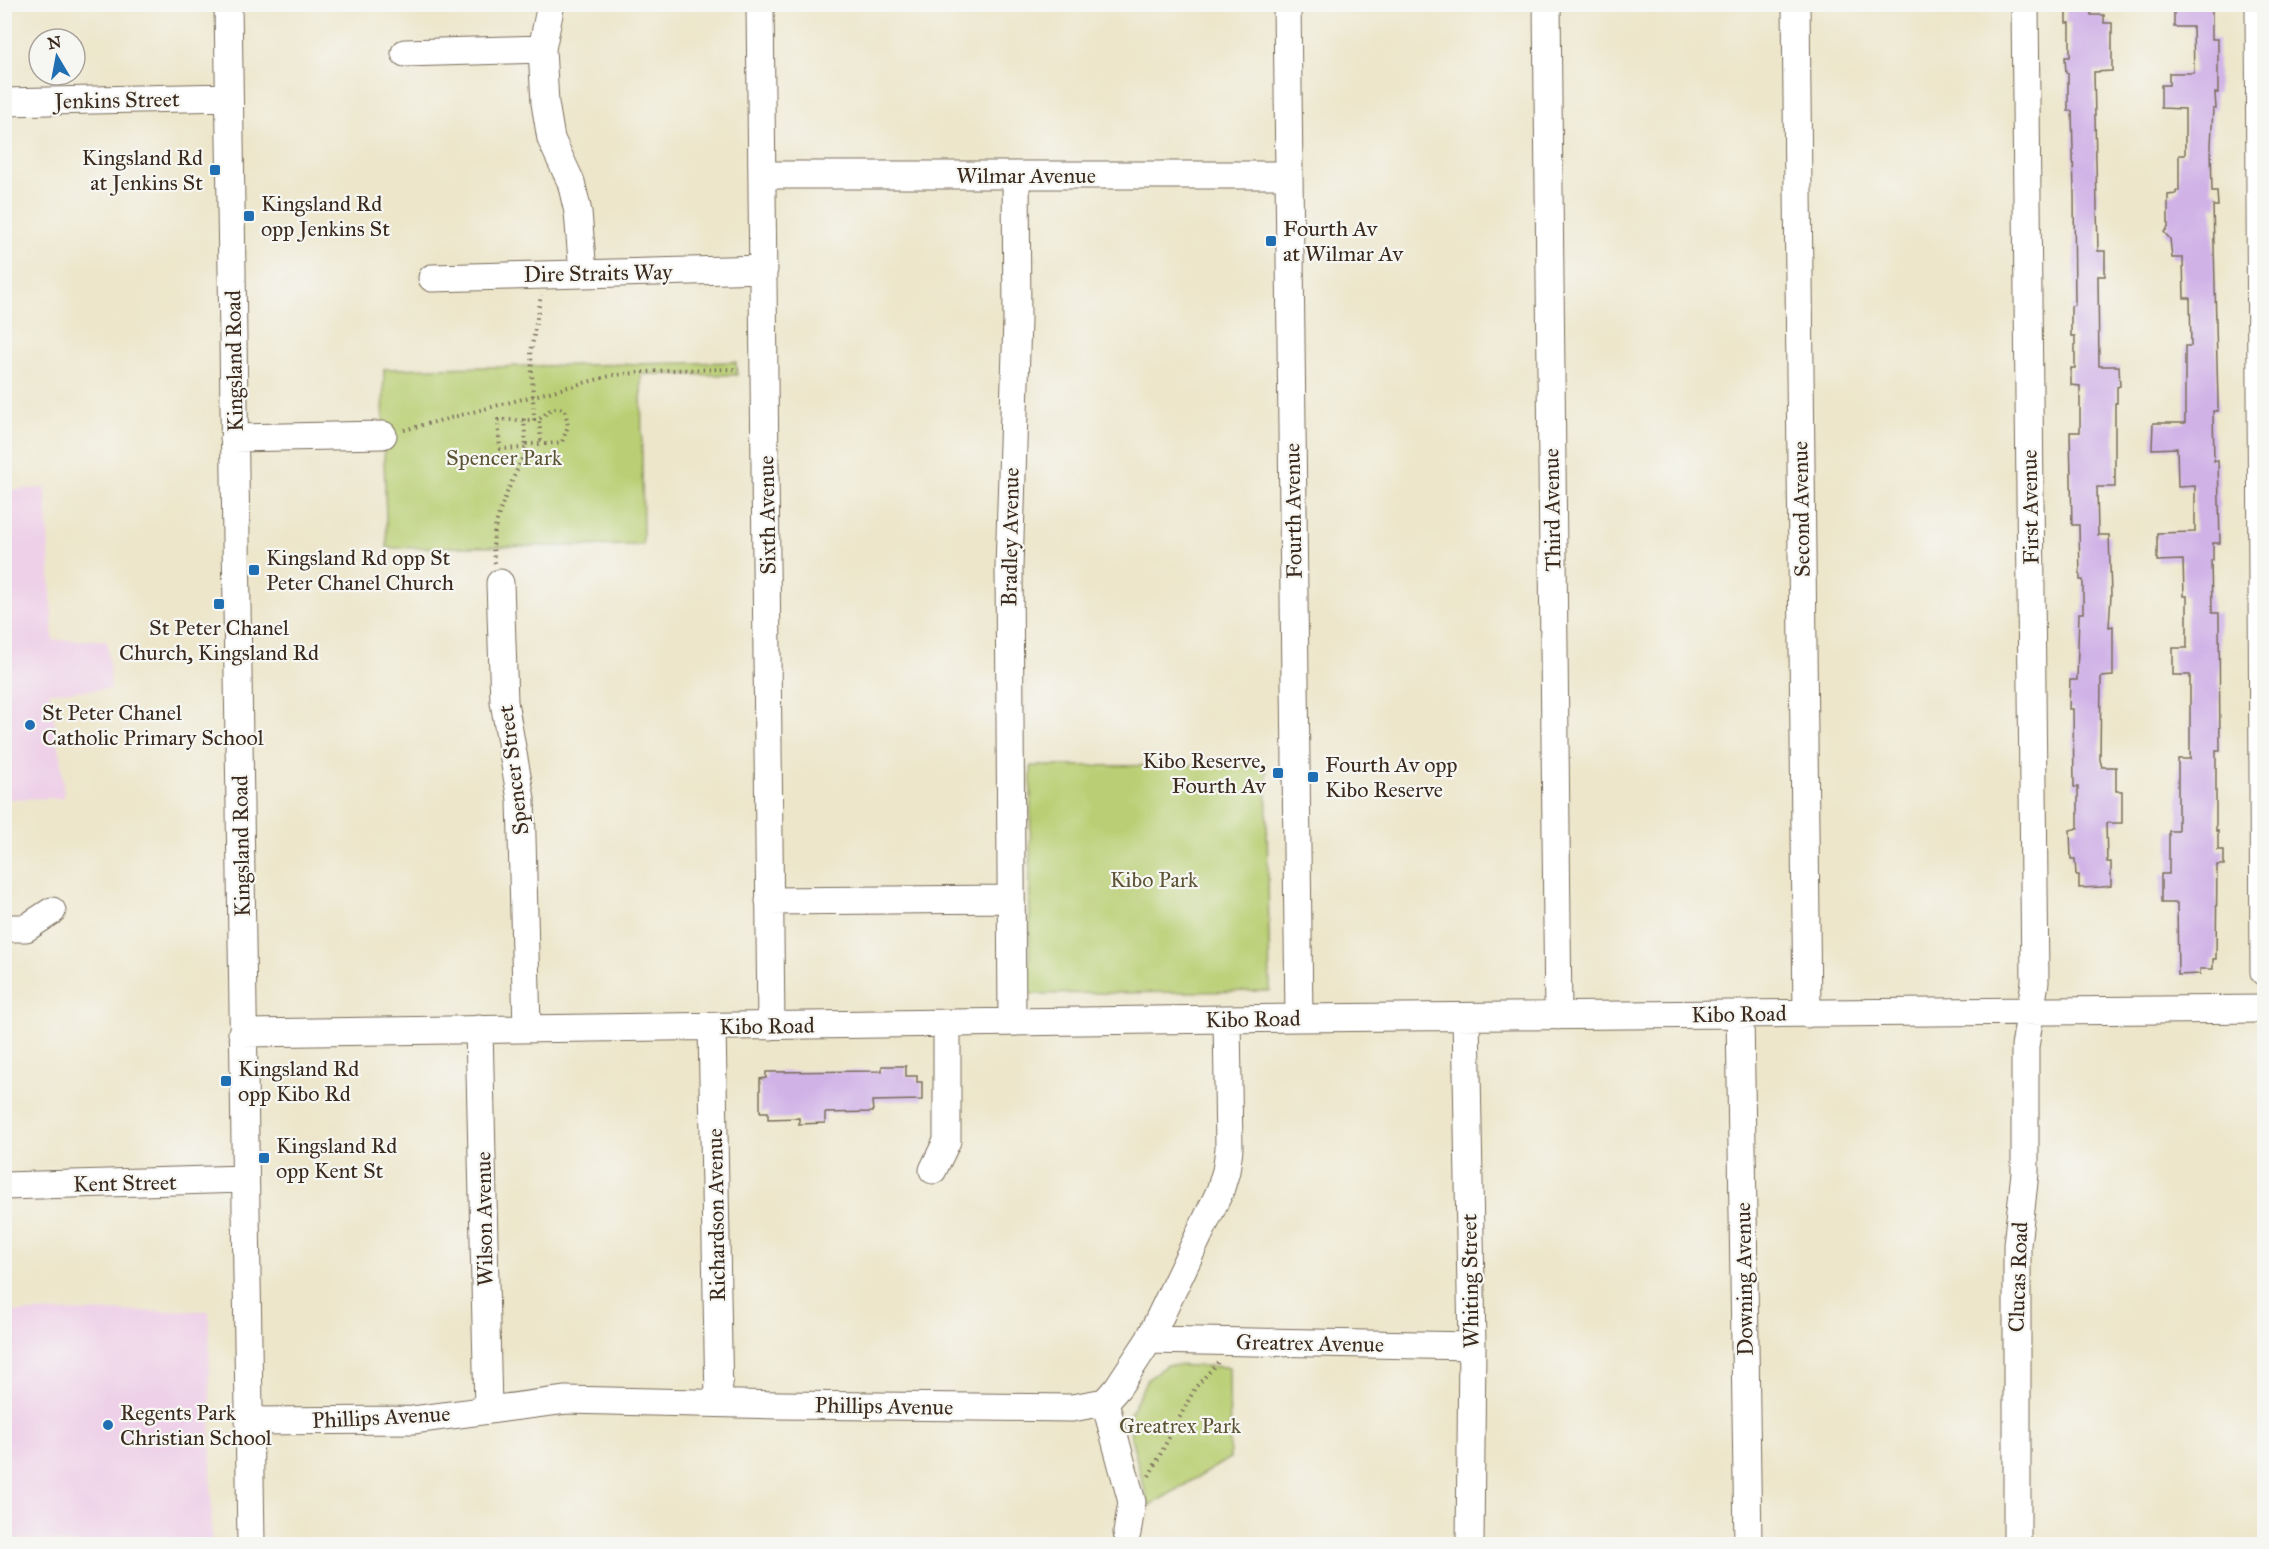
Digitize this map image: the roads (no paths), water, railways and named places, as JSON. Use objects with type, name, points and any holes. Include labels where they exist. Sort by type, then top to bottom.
[{"type":"street","name":"Kingsland Road","points":[[228,4],[251,1545]]},
{"type":"street","points":[[551,4],[542,49],[542,74],[551,139],[571,182],[578,212],[583,273]]},
{"type":"street","name":"Sixth Avenue","points":[[760,4],[771,1026]]},
{"type":"street","name":"Fourth Avenue","points":[[1287,4],[1299,1018]]},
{"type":"street","name":"Third Avenue","points":[[1547,4],[1558,1016]]},
{"type":"street","name":"Second Avenue","points":[[1796,4],[1807,1014]]},
{"type":"street","name":"First Avenue","points":[[2025,4],[2035,970],[2030,1010]]},
{"type":"street","points":[[2259,4],[2265,972]]},
{"type":"street","points":[[405,54],[542,49]]},
{"type":"street","name":"Jenkins Street","points":[[4,102],[229,98]]},
{"type":"street","name":"Wilmar Avenue","points":[[762,175],[1289,175]]},
{"type":"street","name":"Bradley Avenue","points":[[1012,1023],[1009,568],[1017,296],[1016,175]]},
{"type":"street","name":"Dire Straits Way","points":[[432,278],[764,269]]},
{"type":"street","points":[[234,438],[383,435]]},
{"type":"street","name":"Spencer Street","points":[[500,583],[504,702],[521,799],[527,1029]]},
{"type":"street","points":[[770,901],[1011,899]]},
{"type":"street","points":[[4,928],[26,928],[52,911]]},
{"type":"street","name":"Kibo Road","points":[[242,1033],[1299,1018],[2265,1009]]},
{"type":"street","name":"Clucas Road","points":[[2017,1545],[2016,1257],[2025,1173],[2025,1047],[2030,1010]]},
{"type":"street","name":"Downing Avenue","points":[[1740,1014],[1748,1545]]},
{"type":"street","name":"Whiting Street","points":[[1466,1017],[1472,1346],[1470,1545]]},
{"type":"street","points":[[1127,1533],[1132,1502],[1105,1402],[1118,1387],[1149,1340],[1220,1191],[1229,1149],[1227,1019]]},
{"type":"street","points":[[933,1170],[947,1141],[947,1024]]},
{"type":"street","name":"Richardson Avenue","points":[[712,1027],[719,1402]]},
{"type":"street","name":"Wilson Avenue","points":[[479,1029],[488,1409]]},
{"type":"street","name":"Kent Street","points":[[4,1186],[245,1179]]},
{"type":"street","name":"Greatrex Avenue","points":[[1149,1340],[1472,1346]]},
{"type":"street","name":"Phillips Avenue","points":[[250,1421],[413,1420],[566,1400],[1072,1408],[1105,1402]]},
{"type":"place","name":"Kingsland Rd at Jenkins St","points":[[215,170]]},
{"type":"place","name":"Kingsland Rd opp Jenkins St","points":[[249,216]]},
{"type":"place","name":"Fourth Av at Wilmar Av","points":[[1271,241]]},
{"type":"place","name":"Kingsland Rd opp St Peter Chanel Church","points":[[254,570]]},
{"type":"place","name":"St Peter Chanel Church, Kingsland Rd","points":[[219,604]]},
{"type":"place","name":"St Peter Chanel Catholic Primary School","points":[[30,725]]},
{"type":"place","name":"Kibo Reserve, Fourth Av","points":[[1278,773]]},
{"type":"place","name":"Fourth Av opp Kibo Reserve","points":[[1313,777]]},
{"type":"place","name":"Kingsland Rd opp Kibo Rd","points":[[226,1081]]},
{"type":"place","name":"Kingsland Rd opp Kent St","points":[[264,1158]]},
{"type":"place","name":"Regents Park Christian School","points":[[108,1425]]},
{"type":"park label","name":"Spencer Park","points":[[504,457]]},
{"type":"park label","name":"Kibo Park","points":[[1154,879]]},
{"type":"park label","name":"Greatrex Park","points":[[1180,1425]]}]
